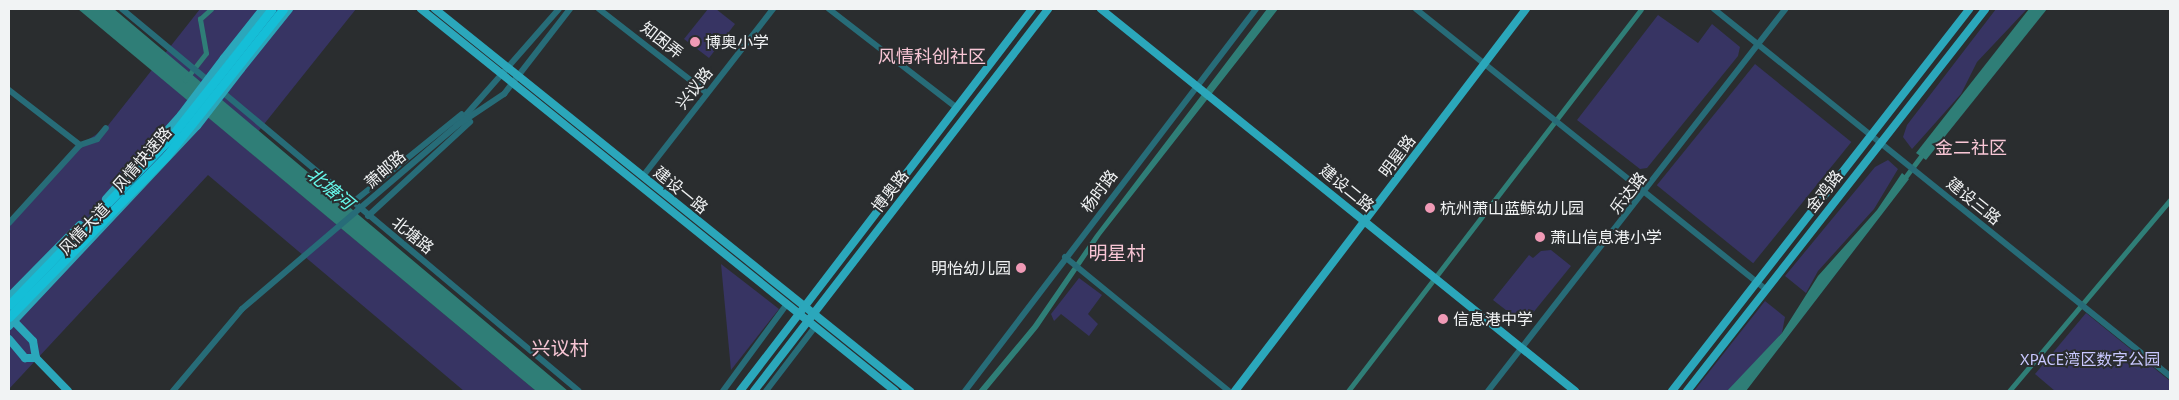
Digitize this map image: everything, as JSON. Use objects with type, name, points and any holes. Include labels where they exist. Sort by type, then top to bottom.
[{"type":"highway","name":"风情快速路","points":[[9,306],[170,138],[272,9]]},
{"type":"highway","name":"风情快速路","points":[[10,322],[167,155],[283,9]]},
{"type":"main road","name":"风情大道","points":[[9,297],[181,114],[263,9]]},
{"type":"main road","name":"风情大道","points":[[10,322],[197,126],[289,9]]},
{"type":"main road","name":"建设一路","points":[[421,9],[894,391]]},
{"type":"main road","name":"建设一路","points":[[435,9],[910,391]]},
{"type":"main road","name":"博奥路","points":[[740,391],[804,304],[1032,9]]},
{"type":"main road","name":"博奥路","points":[[754,391],[1048,9]]},
{"type":"main road","name":"建设二路","points":[[1101,9],[1213,96],[1575,391]]},
{"type":"main road","name":"明星路","points":[[1235,391],[1526,9]]},
{"type":"main road","name":"金鸡路","points":[[1672,391],[1758,283],[1969,9]]},
{"type":"main road","name":"金鸡路","points":[[1687,391],[1880,141],[1985,9]]},
{"type":"main road","name":"兴议路","points":[[637,183],[643,176]]},
{"type":"main road","points":[[10,322],[33,342],[36,358],[68,391]]},
{"type":"main road","points":[[9,339],[25,358],[36,358]]},
{"type":"street","name":"北塘路","points":[[122,9],[579,391]]},
{"type":"street","points":[[352,203],[471,107],[504,76],[559,9]]},
{"type":"street","name":"萧邮路","points":[[173,391],[220,332],[306,254],[456,126],[476,117],[513,84],[570,9]]},
{"type":"street","name":"知困弄","points":[[599,9],[707,93]]},
{"type":"street","name":"兴议路","points":[[643,176],[773,9]]},
{"type":"street","points":[[829,9],[956,107]]},
{"type":"street","name":"杨时路","points":[[965,391],[1065,257],[1201,87],[1256,9]]},
{"type":"street","points":[[1416,9],[1647,191],[1765,289]]},
{"type":"street","name":"建设三路","points":[[1714,9],[1872,134],[1918,174],[2170,376]]},
{"type":"street","name":"乐达路","points":[[1488,391],[1647,191],[1785,9]]},
{"type":"street","points":[[9,90],[80,145]]},
{"type":"street","points":[[456,126],[471,107]]},
{"type":"street","points":[[368,216],[476,117]]},
{"type":"street","points":[[9,223],[80,145],[97,139],[106,128]]},
{"type":"street","points":[[1065,257],[1229,391]]},
{"type":"street","points":[[723,391],[787,304]]},
{"type":"street","points":[[9,306],[10,322]]},
{"type":"street","points":[[766,391],[815,327]]},
{"type":"green space","points":[[200,9],[356,9],[245,148],[536,391],[464,391],[208,175],[9,389],[9,223],[80,145],[106,128]]},
{"type":"green space","points":[[708,9],[716,9],[735,24],[709,58],[684,39]]},
{"type":"green space","points":[[1996,9],[2027,9],[1977,62],[1961,94],[1912,149],[1903,137],[1907,125]]},
{"type":"green space","points":[[1658,15],[1698,43],[1712,24],[1740,47],[1738,56],[1647,168],[1640,169],[1577,120]]},
{"type":"green space","points":[[1755,64],[1851,142],[1753,263],[1657,185]]},
{"type":"green space","points":[[1888,160],[1898,169],[1874,209],[1818,271],[1806,293],[1785,276],[1875,167]]},
{"type":"green space","points":[[1551,250],[1571,266],[1532,314],[1520,321],[1493,300],[1529,255],[1533,258],[1541,251]]},
{"type":"green space","points":[[721,264],[779,309],[731,370]]},
{"type":"green space","points":[[1079,278],[1102,295],[1088,314],[1098,324],[1089,336],[1061,314],[1054,321],[1051,314]]},
{"type":"green space","points":[[1765,301],[1785,317],[1782,333],[1728,391],[1694,391]]},
{"type":"green space","name":"XPACE湾区数字公园","points":[[2086,313],[2170,381],[2170,391],[2055,391],[2035,374]]},
{"type":"shaded area","points":[[78,9],[114,9],[568,391],[536,391]]},
{"type":"shaded area","points":[[1267,9],[1278,9],[1101,235],[1038,328],[986,391],[978,391],[1033,325],[1095,235]]},
{"type":"shaded area","points":[[2029,9],[2047,9],[1926,160],[1916,153]]},
{"type":"shaded area","points":[[1902,173],[1909,179],[1746,391],[1727,391],[1782,333],[1818,276],[1877,210]]},
{"type":"waterway","points":[[185,80],[206,53],[200,19],[211,9]]},
{"type":"waterway","points":[[1348,391],[1641,9]]},
{"type":"waterway","points":[[1903,180],[1925,151]]},
{"type":"waterway","points":[[2009,391],[2170,200]]},
{"type":"place","name":"博奥小学","points":[[695,42]]},
{"type":"place","name":"杭州萧山蓝鲸幼儿园","points":[[1430,208]]},
{"type":"place","name":"萧山信息港小学","points":[[1540,237]]},
{"type":"place","name":"明怡幼儿园","points":[[1021,268]]},
{"type":"place","name":"信息港中学","points":[[1443,319]]},
{"type":"district","name":"风情科创社区","points":[[932,57]]},
{"type":"district","name":"金二社区","points":[[1971,148]]},
{"type":"district","name":"明星村","points":[[1117,254]]},
{"type":"district","name":"兴议村","points":[[560,349]]},
{"type":"water label","name":"北塘河","points":[[330,189]]}]
